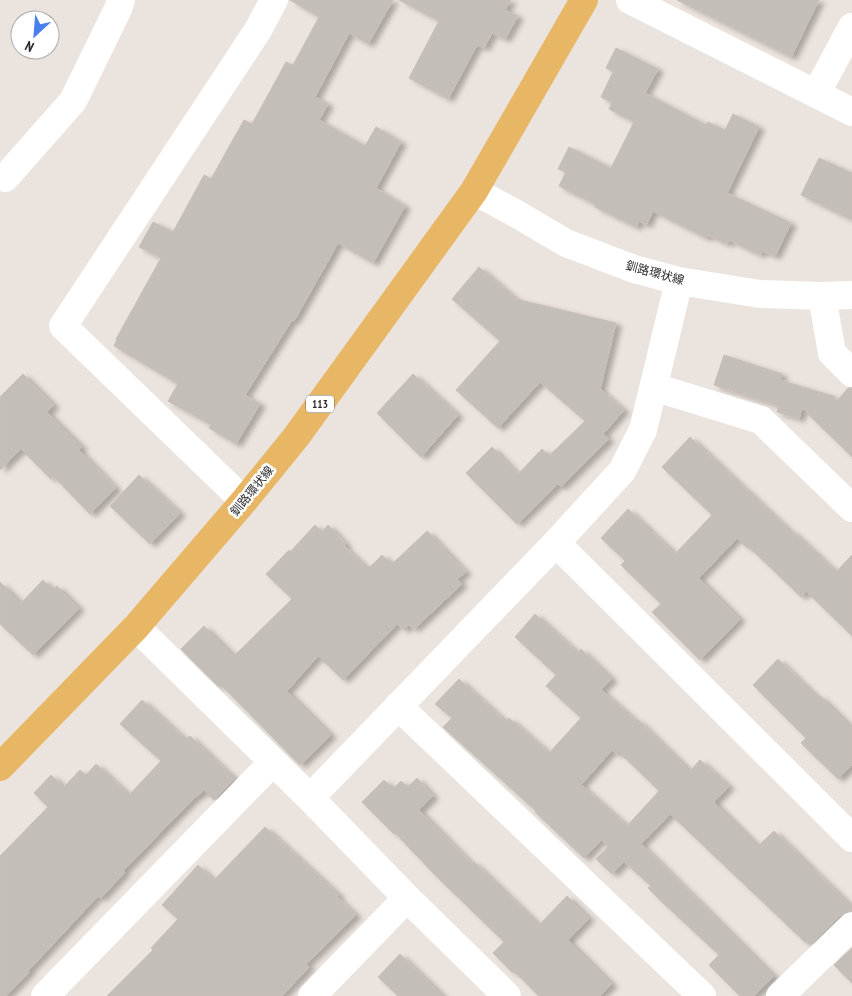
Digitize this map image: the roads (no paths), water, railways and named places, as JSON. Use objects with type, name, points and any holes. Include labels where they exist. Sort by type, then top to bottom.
[{"type":"main road","name":"釧路環状線","points":[[0,767],[136,627],[296,437],[474,191],[584,0]]},
{"type":"street","points":[[5,178],[73,101],[121,0]]},
{"type":"street","points":[[244,500],[63,326],[258,30],[274,0]]},
{"type":"street","points":[[630,0],[852,112]]},
{"type":"street","points":[[816,94],[852,27]]},
{"type":"street","name":"釧路環状線","points":[[474,191],[516,213],[566,243],[634,270],[679,281],[760,294],[852,295]]},
{"type":"street","points":[[310,798],[556,543],[622,471],[643,430],[679,281]]},
{"type":"street","points":[[822,296],[832,353],[852,372]]},
{"type":"street","points":[[654,387],[761,420],[852,508]]},
{"type":"street","points":[[556,543],[852,838]]},
{"type":"street","points":[[136,627],[507,996]]},
{"type":"street","points":[[398,706],[702,996]]},
{"type":"street","points":[[46,996],[273,762]]},
{"type":"street","points":[[312,996],[407,898]]},
{"type":"street","points":[[780,996],[852,926]]}]
